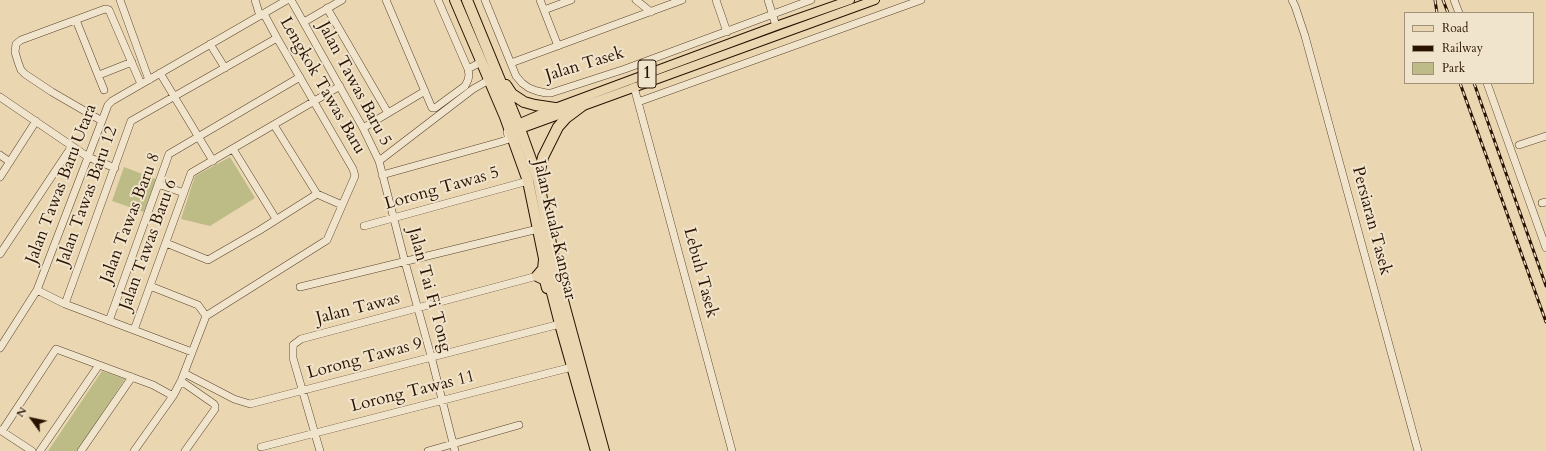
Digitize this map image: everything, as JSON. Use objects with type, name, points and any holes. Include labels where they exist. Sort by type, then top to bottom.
[{"type":"highway","name":"Jalan Kuala Kangsar","points":[[455,0],[481,62],[494,79]]},
{"type":"highway","points":[[459,0],[462,8],[461,15]]},
{"type":"highway","name":"Jalan Kuala Kangsar","points":[[467,0],[494,79],[514,126],[546,216],[561,293],[560,324],[596,451]]},
{"type":"highway","points":[[494,79],[505,83],[512,94],[524,102],[555,108]]},
{"type":"highway","points":[[533,180],[558,126],[582,106]]},
{"type":"highway","name":"Jalan Kuala Kangsar","points":[[533,180],[533,200],[547,274],[561,312],[604,451]]},
{"type":"highway","points":[[546,216],[546,232],[551,266],[547,274]]},
{"type":"highway","points":[[544,259],[542,269],[537,276],[545,280],[550,300],[561,312]]},
{"type":"main road","name":"1","points":[[514,126],[555,108],[850,0]]},
{"type":"main road","name":"1","points":[[514,126],[582,106],[875,0]]},
{"type":"main road","points":[[768,39],[775,34],[779,26],[783,30],[801,24],[805,26]]},
{"type":"street","points":[[120,0],[149,80]]},
{"type":"street","name":"Lengkok Tawas Baru","points":[[206,316],[327,240],[355,176],[354,171],[300,77],[262,15],[255,0]]},
{"type":"street","name":"Jalan Tawas Baru Utara","points":[[0,348],[37,290],[110,103],[287,0]]},
{"type":"street","name":"Jalan Tawas Baru 5","points":[[291,0],[364,128],[379,161]]},
{"type":"street","points":[[304,22],[342,0]]},
{"type":"street","points":[[386,0],[432,108],[437,107],[465,86],[468,80],[468,69],[438,0]]},
{"type":"street","name":"Jalan Tasek","points":[[486,0],[516,76],[522,83],[537,91],[552,93],[625,69],[727,32],[772,12],[811,0]]},
{"type":"street","points":[[540,0],[558,46]]},
{"type":"street","points":[[544,10],[571,0]]},
{"type":"street","points":[[636,0],[651,12]]},
{"type":"street","points":[[511,63],[682,0]]},
{"type":"street","points":[[716,0],[727,32]]},
{"type":"street","points":[[768,0],[779,26]]},
{"type":"street","points":[[638,102],[921,0]]},
{"type":"street","name":"Persiaran Tasek","points":[[1292,0],[1305,36],[1418,451]]},
{"type":"street","points":[[1454,0],[1459,12]]},
{"type":"street","points":[[327,8],[388,112]]},
{"type":"street","points":[[102,121],[52,92],[25,74],[21,70],[18,62],[16,44],[21,40],[105,9],[109,10],[141,84]]},
{"type":"street","points":[[76,20],[104,90]]},
{"type":"street","name":"Jalan Tawas Baru 12","points":[[65,304],[131,121],[276,38]]},
{"type":"street","points":[[210,44],[225,68]]},
{"type":"street","points":[[99,75],[132,62]]},
{"type":"street","points":[[468,69],[481,62]]},
{"type":"street","points":[[160,73],[213,161]]},
{"type":"street","name":"Jalan Tawas Baru 8","points":[[109,321],[169,154],[300,77]]},
{"type":"street","points":[[379,161],[474,89],[494,79]]},
{"type":"street","points":[[1487,84],[1546,248]]},
{"type":"street","name":"Jalan Tawas Baru 6","points":[[134,330],[191,173],[340,86]]},
{"type":"street","name":"Lebuh Tasek","points":[[634,87],[732,451]]},
{"type":"street","points":[[364,128],[388,112],[425,91]]},
{"type":"street","points":[[0,97],[88,157],[115,168]]},
{"type":"street","points":[[0,177],[36,121]]},
{"type":"street","points":[[274,125],[316,194],[342,205]]},
{"type":"street","points":[[382,175],[509,139],[507,130],[514,126]]},
{"type":"street","points":[[1519,145],[1546,136]]},
{"type":"street","points":[[0,254],[72,146]]},
{"type":"street","points":[[233,149],[276,219]]},
{"type":"street","points":[[0,155],[10,162]]},
{"type":"street","name":"Jalan Tai Fi Tong","points":[[379,161],[454,448]]},
{"type":"street","name":"Lorong Tawas 5","points":[[364,226],[533,180]]},
{"type":"street","points":[[158,184],[184,193]]},
{"type":"street","points":[[166,243],[208,260],[316,194]]},
{"type":"street","points":[[300,287],[538,229]]},
{"type":"street","name":"Jalan Tawas","points":[[302,391],[293,358],[293,345],[301,339],[547,274]]},
{"type":"street","points":[[134,451],[173,396],[181,381],[206,316],[198,305],[150,286]]},
{"type":"street","points":[[37,290],[65,304],[192,352]]},
{"type":"street","name":"Lorong Tawas 9","points":[[184,373],[223,394],[250,404],[431,356],[560,324]]},
{"type":"street","points":[[32,451],[1,431],[56,349],[153,385],[173,396]]},
{"type":"street","points":[[40,451],[99,364]]},
{"type":"street","name":"Lorong Tawas 11","points":[[261,447],[572,367]]},
{"type":"street","points":[[81,451],[132,377]]},
{"type":"street","points":[[181,381],[208,399],[214,404],[215,409],[185,451]]},
{"type":"street","points":[[208,399],[215,390]]},
{"type":"street","points":[[302,391],[320,451]]},
{"type":"street","points":[[428,451],[454,448],[519,426]]},
{"type":"green space","points":[[230,157],[255,198],[210,226],[181,219],[195,176]]},
{"type":"green space","points":[[124,167],[156,179],[144,212],[112,201]]},
{"type":"green space","points":[[102,371],[125,379],[77,451],[48,451]]},
{"type":"railway","points":[[1435,0],[1437,12]]},
{"type":"railway","points":[[1443,0],[1448,12]]},
{"type":"railway","points":[[1460,84],[1546,322]]},
{"type":"railway","points":[[1474,84],[1546,286]]}]
